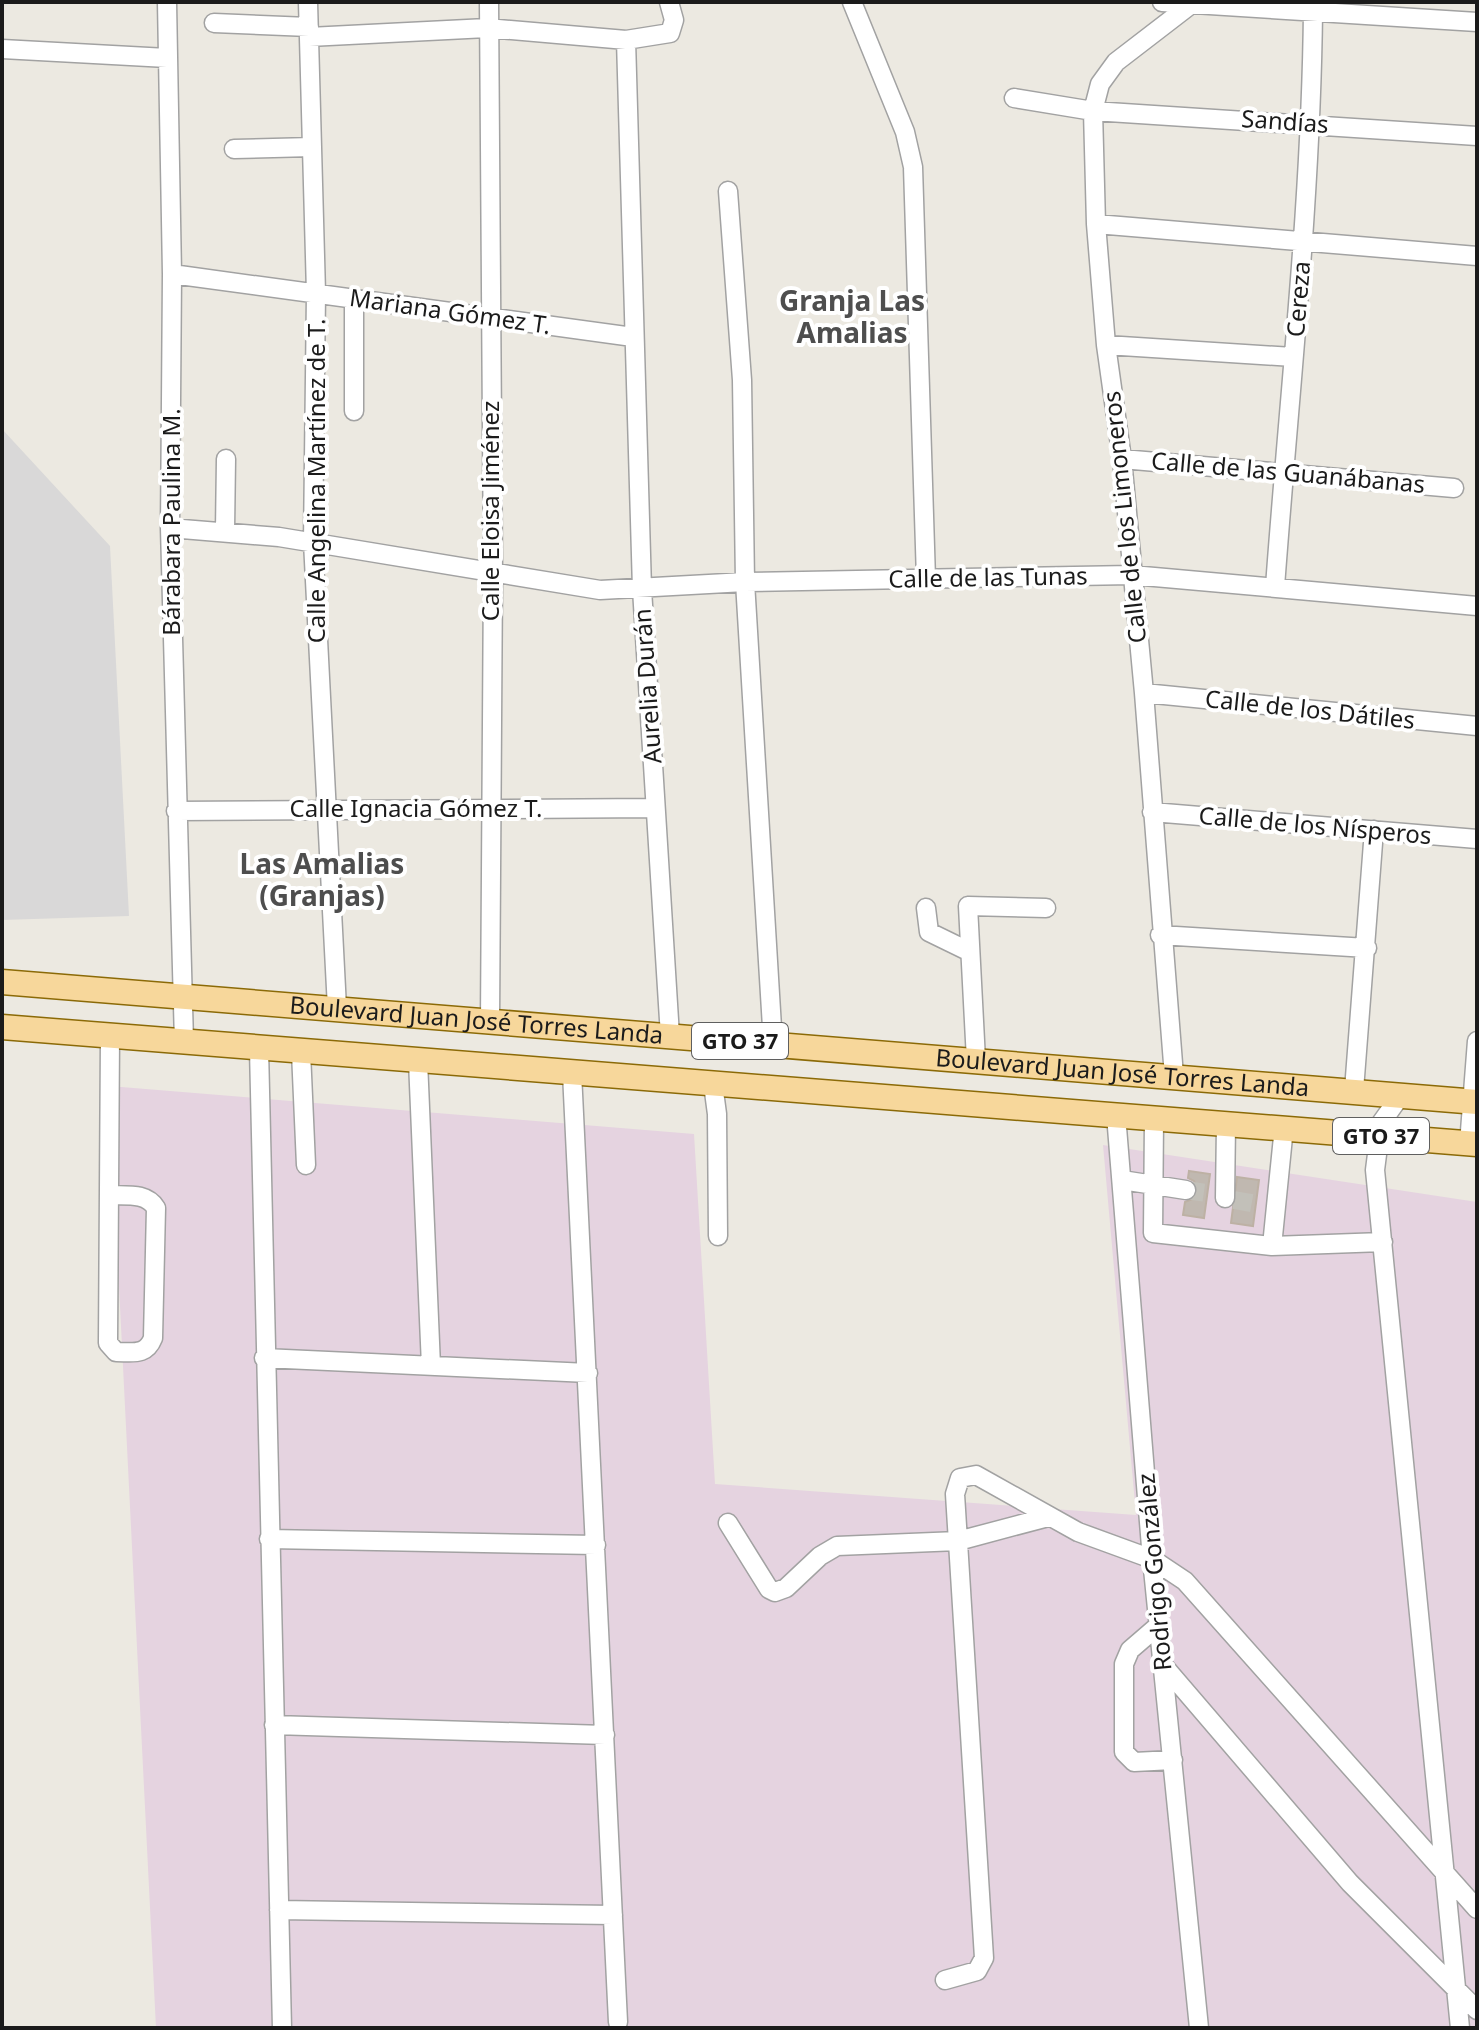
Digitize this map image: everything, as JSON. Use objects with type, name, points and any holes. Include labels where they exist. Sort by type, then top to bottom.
[{"type":"main road","name":"Boulevard Juan José Torres Landa","points":[[2,982],[1401,1095],[1475,1093]]},
{"type":"main road","name":"Boulevard Juan José Torres Landa","points":[[2,1027],[1473,1144]]},
{"type":"street","name":"Bárabara Paulina M.","points":[[167,2],[172,274],[170,528],[184,1042]]},
{"type":"street","name":"Calle Angelina Martínez de T.","points":[[308,2],[316,293],[313,542],[337,1008]]},
{"type":"street","name":"Calle Eloisa Jiménez","points":[[489,2],[493,574],[490,1021]]},
{"type":"street","points":[[214,23],[309,32],[487,28],[626,40],[670,33],[674,20],[669,2]]},
{"type":"street","points":[[852,2],[905,132],[913,167],[926,579]]},
{"type":"street","points":[[1162,2],[1477,22]]},
{"type":"street","name":"Calle de los Limoneros","points":[[1174,1076],[1160,935],[1144,693],[1122,459],[1106,345],[1096,224],[1093,111],[1100,84],[1116,62],[1192,3]]},
{"type":"street","name":"Cereza","points":[[1275,587],[1312,123],[1313,11]]},
{"type":"street","name":"Aurelia Durán","points":[[626,40],[642,589],[670,1036]]},
{"type":"street","points":[[2,49],[167,58]]},
{"type":"street","name":"Sandías","points":[[1014,98],[1093,111],[1477,136]]},
{"type":"street","points":[[234,149],[312,147]]},
{"type":"street","points":[[728,191],[742,380],[745,582],[773,1044]]},
{"type":"street","points":[[1096,224],[1477,256]]},
{"type":"street","name":"Mariana Gómez T.","points":[[172,274],[633,337]]},
{"type":"street","points":[[354,298],[354,411]]},
{"type":"street","points":[[1106,345],[1293,357]]},
{"type":"street","points":[[225,530],[226,459]]},
{"type":"street","name":"Calle de las Guanábanas","points":[[1122,459],[1454,488]]},
{"type":"street","name":"Calle de las Tunas","points":[[170,528],[225,530],[313,542],[600,590],[745,582],[1132,575],[1477,606]]},
{"type":"street","name":"Calle de los Dátiles","points":[[1144,693],[1477,726]]},
{"type":"street","name":"Calle Ignacia Gómez T.","points":[[176,811],[655,808]]},
{"type":"street","name":"Calle de los Nísperos","points":[[1152,812],[1477,839]]},
{"type":"street","points":[[1354,1090],[1374,830]]},
{"type":"street","points":[[976,1060],[968,906],[1046,908]]},
{"type":"street","points":[[926,908],[929,932],[968,951]]},
{"type":"street","points":[[1160,935],[1367,948]]},
{"type":"street","points":[[109,1195],[142,1197],[151,1200],[156,1208],[153,1338],[148,1349],[140,1353],[116,1352],[109,1347],[109,1195],[110,1036]]},
{"type":"street","points":[[1473,1144],[1477,1041]]},
{"type":"street","points":[[259,1049],[282,2028]]},
{"type":"street","points":[[301,1052],[306,1165]]},
{"type":"street","points":[[418,1061],[431,1366]]},
{"type":"street","points":[[572,1073],[618,2022]]},
{"type":"street","points":[[713,1084],[717,1114],[718,1236]]},
{"type":"street","points":[[1401,1095],[1386,1113],[1376,1136],[1375,1170],[1460,2028]]},
{"type":"street","name":"Rodrigo González","points":[[1116,1115],[1152,1559],[1199,2028]]},
{"type":"street","points":[[1153,1233],[1154,1119]]},
{"type":"street","points":[[1222,1197],[1226,1124]]},
{"type":"street","points":[[1272,1246],[1284,1127]]},
{"type":"street","points":[[1122,1180],[1186,1190]]},
{"type":"street","points":[[1256,1204],[1276,1206]]},
{"type":"street","points":[[1127,1250],[1153,1233],[1272,1246],[1383,1242]]},
{"type":"street","points":[[264,1358],[588,1373]]},
{"type":"street","points":[[945,1980],[977,1971],[984,1958],[955,1494],[960,1478],[967,1475],[976,1475],[1048,1517],[1152,1559],[1185,1581],[1446,1878],[1477,1909]]},
{"type":"street","points":[[728,1523],[775,1592],[786,1588],[820,1556],[837,1546],[958,1541],[1048,1517]]},
{"type":"street","points":[[269,1539],[596,1545]]},
{"type":"street","points":[[1159,1625],[1130,1650],[1124,1664],[1124,1752],[1134,1762],[1173,1760]]},
{"type":"street","points":[[1163,1665],[1350,1883],[1477,2010]]},
{"type":"street","points":[[274,1725],[605,1735]]},
{"type":"street","points":[[279,1910],[613,1915]]},
{"type":"shaded area","points":[[2,429],[110,546],[129,916],[2,920]]},
{"type":"shaded area","points":[[109,1086],[694,1134],[715,1484],[1136,1515],[1103,1145],[1477,1202],[1477,2028],[156,2028]]},
{"type":"building","points":[[1189,1171],[1210,1174],[1204,1218],[1183,1215],[1185,1202],[1195,1198],[1198,1191],[1194,1181],[1188,1178]]},
{"type":"building","points":[[1237,1177],[1259,1180],[1253,1226],[1231,1223]]},
{"type":"tunnel","points":[[1186,1190],[1207,1193]]},
{"type":"tunnel","points":[[1234,1200],[1256,1204]]},
{"type":"district","name":"Granja Las Amalias","points":[[852,317]]},
{"type":"district","name":"Las Amalias (Granjas)","points":[[322,880]]}]
